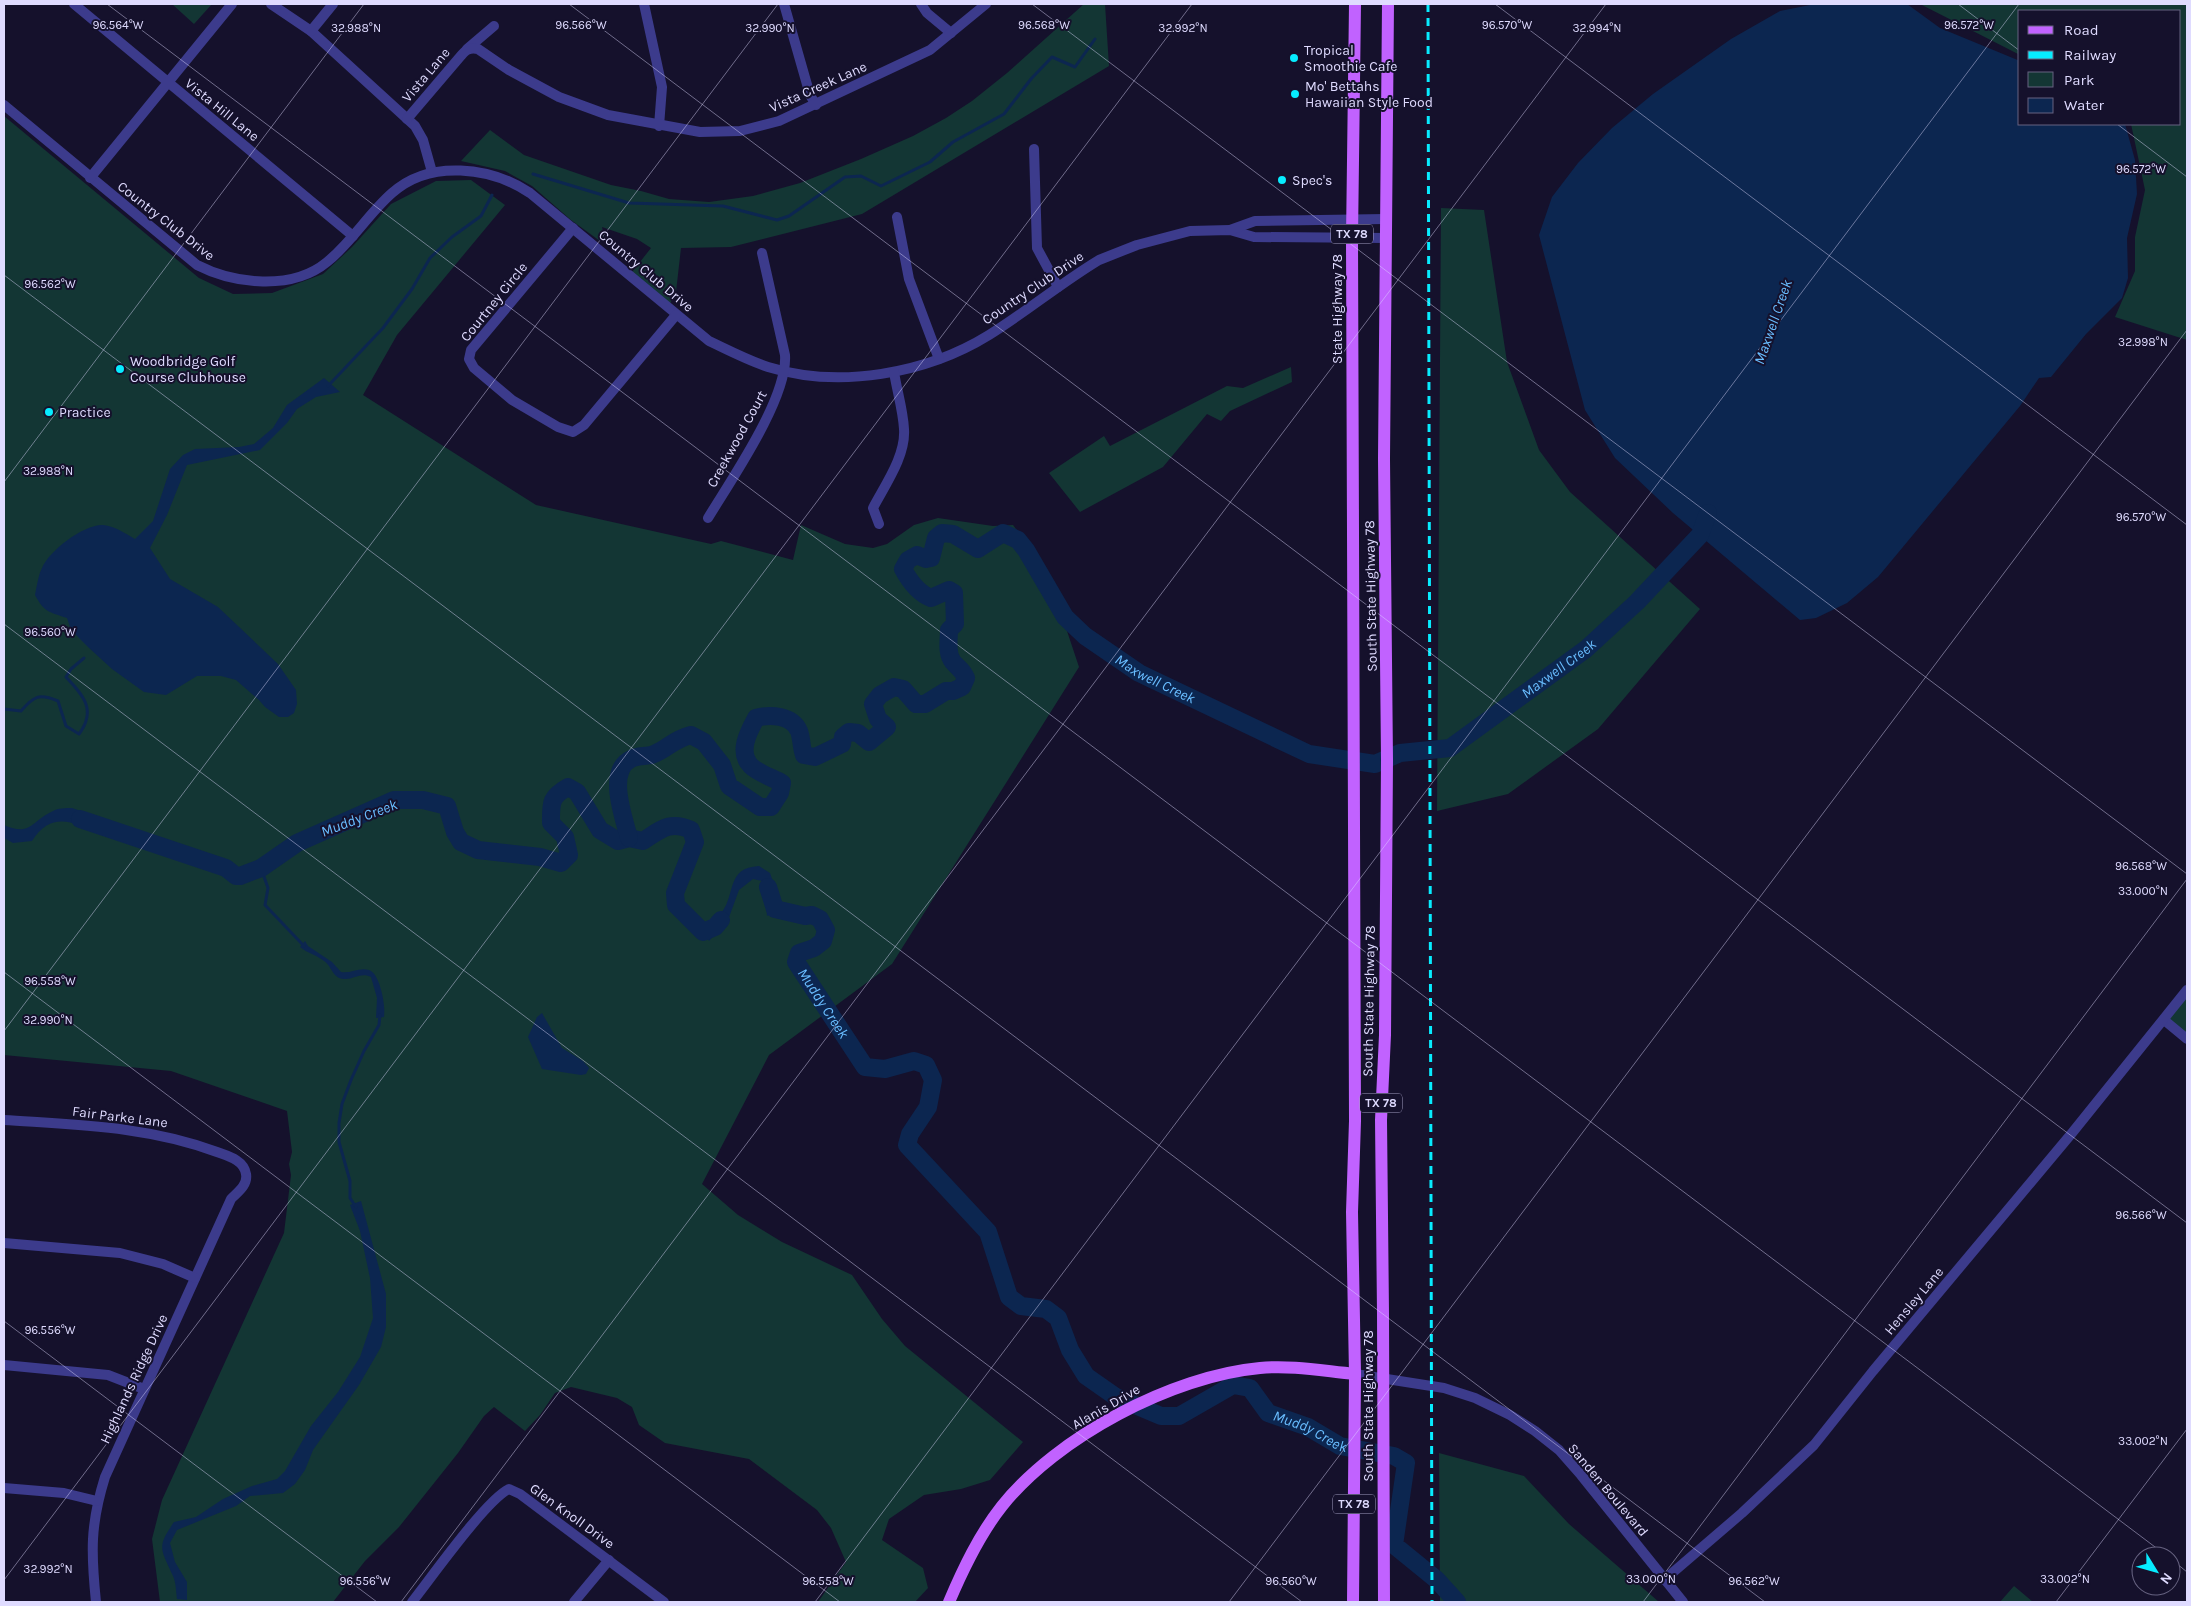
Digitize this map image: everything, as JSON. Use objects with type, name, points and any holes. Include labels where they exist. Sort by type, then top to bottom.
[{"type":"main road","name":"State Highway 78","points":[[1352,464],[1352,219],[1355,4]]},
{"type":"main road","name":"TX 78","points":[[1385,238],[1388,4]]},
{"type":"main road","name":"South State Highway 78","points":[[1384,1602],[1381,1120],[1385,1035],[1387,801],[1384,459],[1385,238]]},
{"type":"main road","name":"South State Highway 78","points":[[1352,464],[1355,1121],[1352,1212],[1354,1374],[1353,1602]]},
{"type":"main road","name":"Alanis Drive","points":[[948,1602],[960,1574],[1001,1507],[1023,1482],[1055,1456],[1112,1417],[1144,1400],[1222,1375],[1260,1368],[1294,1367],[1354,1374]]},
{"type":"street","name":"Vista Hill Lane","points":[[74,4],[354,236]]},
{"type":"street","points":[[90,178],[232,4]]},
{"type":"street","points":[[271,4],[311,31],[414,126],[423,140],[432,172]]},
{"type":"street","points":[[311,31],[333,4]]},
{"type":"street","points":[[644,4],[662,87],[659,126]]},
{"type":"street","points":[[784,4],[810,95],[816,105]]},
{"type":"street","points":[[921,4],[927,13],[951,33]]},
{"type":"street","name":"Vista Creek Lane","points":[[478,49],[509,70],[584,108],[659,126],[700,132],[740,130],[779,121],[930,50],[986,4]]},
{"type":"street","name":"Vista Lane","points":[[407,120],[467,49],[494,26]]},
{"type":"street","name":"Vista Lane","points":[[467,49],[478,49]]},
{"type":"street","name":"Country Club Drive","points":[[4,105],[196,265],[210,272],[260,282],[300,276],[326,263],[354,236],[378,207],[394,192],[432,172],[486,173],[508,180],[530,193],[676,315],[709,340],[730,352],[762,365],[784,371],[835,377],[894,372],[939,359],[988,336],[1099,260],[1137,244],[1190,231],[1230,230],[1254,237],[1385,238]]},
{"type":"street","points":[[1034,150],[1037,248],[1058,287]]},
{"type":"street","points":[[897,216],[909,279],[939,359]]},
{"type":"street","name":"Country Club Drive","points":[[1230,230],[1255,221],[1385,219]]},
{"type":"street","points":[[1279,221],[1279,237]]},
{"type":"street","name":"Courtney Circle","points":[[573,228],[471,350],[469,359],[474,368],[523,407],[565,431],[577,431],[584,426],[676,315]]},
{"type":"street","name":"Creekwood Court","points":[[708,518],[755,439],[778,391],[784,371],[785,355],[762,253]]},
{"type":"street","points":[[879,524],[873,508],[897,460],[902,446],[904,430],[894,372]]},
{"type":"street","name":"Hensley Lane","points":[[1664,1580],[1742,1513],[1814,1445],[2187,990]]},
{"type":"street","points":[[2164,1020],[2187,1039]]},
{"type":"street","name":"Fair Parke Lane","points":[[4,1120],[132,1130],[165,1135],[233,1158],[243,1166],[246,1172],[246,1179]]},
{"type":"street","name":"Highlands Ridge Drive","points":[[96,1602],[92,1564],[92,1531],[97,1501],[115,1452],[231,1199],[244,1185],[246,1179]]},
{"type":"street","points":[[4,1243],[120,1252],[163,1264],[195,1278]]},
{"type":"street","points":[[4,1365],[108,1374],[144,1389]]},
{"type":"street","name":"Sanden Boulevard","points":[[1354,1374],[1444,1388],[1475,1398],[1510,1415],[1535,1431],[1559,1450],[1581,1475],[1683,1602]]},
{"type":"street","points":[[4,1488],[64,1493],[97,1501]]},
{"type":"street","name":"Glen Knoll Drive","points":[[412,1602],[478,1519],[502,1492],[509,1489],[520,1494],[664,1602]]},
{"type":"street","points":[[574,1602],[609,1560]]},
{"type":"green space","points":[[172,4],[212,4],[194,24]]},
{"type":"green space","points":[[1084,4],[1105,4],[1109,66],[862,214],[731,247],[681,248],[676,292],[668,308],[629,276],[651,248],[637,239],[602,227],[604,236],[600,241],[571,220],[532,186],[505,171],[461,161],[490,130],[524,155],[611,185],[669,199],[709,202],[753,196],[800,183],[861,159],[913,136],[946,118],[972,101],[1007,73]]},
{"type":"green space","points":[[1920,4],[2187,4],[2187,340],[2115,317],[2135,271],[2135,237],[2145,190],[2131,125],[2181,125],[2181,10],[2018,10],[2018,54]]},
{"type":"green space","points":[[4,116],[199,278],[233,294],[272,293],[323,274],[352,247],[391,204],[436,181],[471,180],[505,205],[397,335],[363,395],[536,505],[711,544],[721,541],[793,560],[801,525],[845,544],[873,548],[887,544],[914,525],[938,518],[993,526],[1013,525],[1047,571],[1079,667],[892,964],[769,1055],[702,1184],[738,1215],[782,1242],[852,1275],[882,1319],[905,1346],[1023,1442],[990,1480],[961,1489],[924,1495],[889,1519],[882,1540],[923,1568],[928,1588],[915,1602],[818,1602],[846,1562],[831,1528],[817,1510],[749,1459],[665,1443],[639,1425],[632,1407],[617,1398],[571,1387],[555,1393],[540,1415],[525,1431],[494,1407],[484,1416],[458,1453],[399,1527],[365,1561],[333,1602],[160,1602],[152,1539],[162,1500],[284,1233],[291,1175],[289,1164],[292,1152],[287,1111],[171,1071],[4,1055]]},
{"type":"green space","points":[[1441,208],[1484,210],[1507,362],[1539,450],[1570,492],[1700,609],[1598,729],[1508,794],[1437,811]]},
{"type":"green space","points":[[1291,367],[1292,382],[1230,411],[1221,421],[1207,414],[1163,467],[1080,512],[1049,473],[1104,436],[1110,446],[1227,386],[1243,388]]},
{"type":"green space","points":[[2187,990],[2187,1039],[2164,1020]]},
{"type":"green space","points":[[1439,1453],[1524,1476],[1569,1524],[1659,1602],[1440,1602]]},
{"type":"green space","points":[[2014,1586],[2033,1602],[2000,1602]]},
{"type":"water","points":[[1815,4],[1907,4],[1940,28],[2018,60],[2018,125],[2125,125],[2135,160],[2137,194],[2127,238],[2128,278],[2122,298],[2086,334],[2051,377],[2039,378],[2020,406],[1878,577],[1847,603],[1816,618],[1800,620],[1673,513],[1615,458],[1585,410],[1539,235],[1552,197],[1578,163],[1612,128],[1653,94],[1731,39],[1780,11]]},
{"type":"water","points":[[324,378],[340,392],[316,397],[297,409],[287,423],[260,450],[187,465],[167,515],[150,548],[170,579],[218,607],[278,664],[296,690],[297,704],[294,713],[288,717],[279,717],[265,707],[236,680],[221,676],[197,676],[166,695],[144,692],[112,669],[88,647],[71,630],[67,618],[51,613],[41,605],[35,595],[40,574],[46,561],[59,547],[86,529],[103,525],[116,529],[135,539],[153,521],[170,469],[183,455],[195,449],[239,447],[254,444],[273,428],[287,405]]},
{"type":"water","points":[[72,808],[105,819],[99,832],[71,823],[54,822],[39,832],[32,841],[13,843],[4,838],[4,825],[20,829],[26,828],[55,810]]},
{"type":"water","points":[[759,866],[770,873],[781,905],[767,916],[765,890],[762,881],[753,879],[739,890],[728,920],[709,941],[703,932],[722,912],[736,876],[741,871]]},
{"type":"water","points":[[305,941],[308,946],[332,962],[341,972],[365,969],[373,972],[381,991],[384,1017],[376,1018],[377,998],[371,977],[364,975],[340,978],[327,963],[300,947]]},
{"type":"water","points":[[542,1013],[562,1048],[583,1061],[589,1068],[586,1074],[581,1075],[542,1069],[528,1037],[537,1017]]},
{"type":"water","points":[[361,1201],[386,1294],[386,1327],[381,1347],[359,1385],[313,1450],[305,1470],[295,1484],[283,1493],[250,1496],[236,1506],[177,1530],[170,1543],[175,1562],[187,1582],[187,1600],[177,1599],[174,1578],[162,1549],[168,1531],[174,1522],[196,1517],[223,1499],[252,1486],[277,1479],[285,1471],[311,1426],[338,1392],[360,1357],[373,1318],[370,1278],[360,1231],[350,1205]]},
{"type":"waterway","points":[[533,174],[629,203],[723,206],[777,220],[789,216],[845,177],[861,176],[881,186],[930,162],[953,142],[1004,114],[1031,79],[1052,57],[1075,67],[1095,39]]},
{"type":"waterway","points":[[328,386],[383,328],[412,289],[430,258],[452,237],[481,216],[492,195]]},
{"type":"waterway","name":"Maxwell Creek","points":[[629,838],[621,807],[618,784],[619,774],[624,765],[631,759],[654,754],[679,739],[691,735],[704,742],[722,765],[729,786],[760,807],[771,807],[780,793],[782,783],[754,769],[745,754],[746,742],[756,718],[774,716],[791,722],[799,731],[804,755],[815,757],[842,744],[843,737],[849,732],[858,733],[869,742],[887,727],[878,719],[873,704],[880,695],[894,687],[903,689],[916,704],[925,704],[946,691],[953,691],[962,687],[966,678],[953,662],[948,642],[949,630],[955,624],[954,593],[949,590],[931,598],[926,596],[908,578],[903,569],[908,560],[917,555],[926,559],[931,558],[936,538],[942,533],[953,534],[978,549],[1003,533],[1018,540],[1026,550],[1065,617],[1085,636],[1139,673],[1309,754],[1375,764],[1400,753],[1450,748],[1586,649],[1637,602],[1700,535],[1708,513]]},
{"type":"waterway","points":[[4,709],[21,711],[33,699],[46,697],[58,701],[66,726],[79,734],[87,718],[86,703],[78,690],[66,677],[71,669],[84,658]]},
{"type":"waterway","name":"Muddy Creek","points":[[80,819],[226,868],[236,876],[240,876],[261,868],[297,843],[394,800],[423,800],[447,806],[455,832],[461,842],[478,850],[540,857],[561,863],[569,855],[565,837],[551,823],[551,810],[555,798],[568,787],[577,792],[600,830],[618,841],[629,838],[643,841],[660,830],[671,826],[684,827],[691,830],[695,842],[675,893],[676,905],[703,932],[715,927],[721,920]]},
{"type":"waterway","points":[[261,868],[268,888],[265,905],[304,946]]},
{"type":"waterway","name":"Muddy Creek","points":[[768,887],[775,909],[805,916],[812,915],[820,919],[826,930],[823,941],[814,948],[799,953],[796,962],[865,1067],[885,1069],[914,1061],[926,1065],[933,1080],[928,1107],[910,1134],[907,1145],[988,1232],[1009,1297],[1021,1306],[1046,1309],[1058,1318],[1070,1350],[1086,1376],[1116,1397],[1161,1416],[1179,1416],[1233,1385],[1250,1388],[1268,1413],[1308,1427],[1340,1446],[1394,1456],[1406,1463],[1394,1545],[1437,1580],[1457,1602]]},
{"type":"waterway","points":[[356,1207],[350,1198],[350,1181],[339,1142],[339,1123],[342,1104],[351,1080],[364,1051],[379,1025],[380,1015]]},
{"type":"railway","points":[[1428,4],[1432,1602]]},
{"type":"place","name":"Tropical Smoothie Cafe","points":[[1294,58]]},
{"type":"place","name":"Mo' Bettahs Hawaiian Style Food","points":[[1295,94]]},
{"type":"place","name":"Spec's","points":[[1282,180]]},
{"type":"place","name":"Woodbridge Golf Course Clubhouse","points":[[120,369]]},
{"type":"place","name":"Practice","points":[[49,412]]}]
